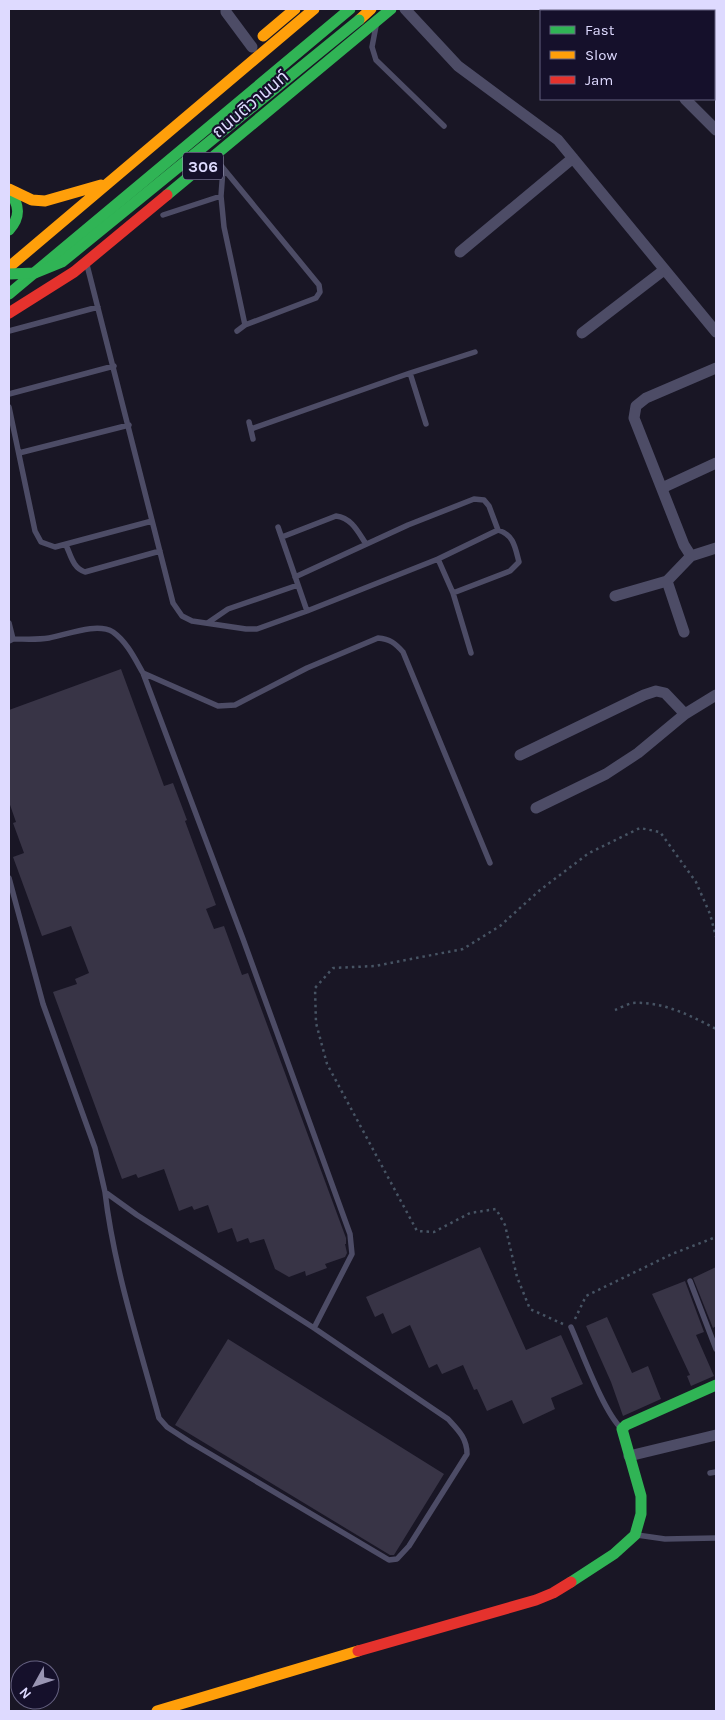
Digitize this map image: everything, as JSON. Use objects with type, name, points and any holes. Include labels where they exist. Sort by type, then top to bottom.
[{"type":"main road","name":"ถนนติวานนท์","points":[[146,150],[252,47],[295,9]]},
{"type":"main road","name":"ถนนติวานนท์","points":[[9,266],[314,9]]},
{"type":"main road","name":"ถนนติวานนท์","points":[[9,294],[350,9]]},
{"type":"main road","points":[[9,274],[35,273],[62,262],[372,9]]},
{"type":"main road","name":"ถนนติวานนท์","points":[[9,313],[74,272],[391,9]]},
{"type":"main road","points":[[9,190],[32,200],[45,201],[109,182]]},
{"type":"main road","points":[[9,190],[18,204],[19,215],[16,223],[9,230]]},
{"type":"main road","points":[[157,1711],[298,1668],[536,1600],[586,1574],[614,1554],[635,1535],[641,1514],[641,1496],[622,1428],[716,1385]]},
{"type":"street","points":[[226,9],[226,12],[252,47]]},
{"type":"street","points":[[405,9],[458,66],[558,140],[716,332]]},
{"type":"street","points":[[686,100],[716,130]]},
{"type":"street","points":[[460,252],[573,158]]},
{"type":"street","points":[[582,333],[664,270]]},
{"type":"street","points":[[691,556],[684,544],[634,418],[636,406],[646,398],[716,368]]},
{"type":"street","points":[[662,488],[716,462]]},
{"type":"street","points":[[615,596],[667,581],[691,556],[716,548]]},
{"type":"street","points":[[667,581],[684,632]]},
{"type":"street","points":[[520,755],[644,694],[656,691],[665,693],[685,714]]},
{"type":"street","points":[[536,808],[606,774],[638,752],[685,714],[716,695]]},
{"type":"street","points":[[629,1456],[716,1435]]},
{"type":"lane","points":[[376,22],[372,47],[376,60],[444,126]]},
{"type":"lane","points":[[214,157],[319,285],[320,292],[316,298],[245,325],[238,331]]},
{"type":"lane","points":[[223,169],[221,196],[224,227],[245,325]]},
{"type":"lane","points":[[163,215],[221,196]]},
{"type":"lane","points":[[86,262],[173,603],[182,616],[192,621],[257,629],[438,559],[498,530],[504,532],[514,541],[519,562],[510,571],[453,593]]},
{"type":"lane","points":[[9,331],[98,308]]},
{"type":"lane","points":[[250,429],[475,352]]},
{"type":"lane","points":[[9,394],[114,366]]},
{"type":"lane","points":[[410,373],[426,424]]},
{"type":"lane","points":[[9,407],[35,531],[42,542],[55,547],[66,545],[152,521]]},
{"type":"lane","points":[[250,422],[253,439]]},
{"type":"lane","points":[[19,453],[129,425]]},
{"type":"lane","points":[[295,577],[408,525],[474,500],[484,500],[489,506],[498,530]]},
{"type":"lane","points":[[282,537],[336,516],[343,517],[352,523],[366,544]]},
{"type":"lane","points":[[278,527],[306,611]]},
{"type":"lane","points":[[66,545],[78,570],[85,572],[160,552]]},
{"type":"lane","points":[[438,559],[453,593],[471,653]]},
{"type":"lane","points":[[209,622],[228,609],[298,585]]},
{"type":"lane","points":[[9,623],[11,640],[47,638],[81,630],[99,629],[112,632],[124,643],[143,673],[243,939],[350,1234],[352,1254],[314,1328]]},
{"type":"lane","points":[[143,673],[218,706],[235,705],[316,665],[378,638],[388,639],[396,643],[403,652],[490,862]]},
{"type":"lane","points":[[9,878],[43,1004],[95,1148],[118,1266],[159,1418],[167,1427],[190,1442],[393,1560],[397,1559],[409,1546],[467,1454],[467,1444],[462,1434],[448,1419],[314,1328],[137,1215],[105,1192]]},
{"type":"lane","points":[[690,1281],[716,1349]]},
{"type":"lane","points":[[571,1328],[605,1403],[616,1423],[622,1428]]},
{"type":"lane","points":[[635,1535],[665,1539],[716,1538]]},
{"type":"path","points":[[716,937],[710,914],[696,882],[660,832],[640,828],[589,853],[540,890],[500,926],[463,949],[374,966],[333,968],[316,988],[316,1023],[327,1064],[417,1230],[434,1232],[470,1213],[496,1209],[505,1225],[517,1277],[530,1309],[571,1328],[586,1296],[672,1254],[716,1236]]},
{"type":"path","points":[[615,1010],[632,1003],[656,1005],[688,1014],[716,1029]]},
{"type":"building","points":[[121,669],[164,786],[173,783],[187,820],[185,821],[216,905],[206,909],[214,929],[224,926],[242,975],[248,973],[346,1238],[347,1253],[345,1257],[325,1264],[327,1268],[306,1276],[305,1271],[289,1277],[275,1269],[264,1239],[250,1243],[248,1238],[237,1242],[232,1228],[218,1233],[208,1205],[194,1210],[192,1206],[179,1211],[164,1169],[138,1178],[136,1174],[122,1179],[53,992],[77,984],[75,979],[89,973],[71,926],[42,936],[13,857],[24,853],[13,823],[16,822],[9,802],[9,710]]},
{"type":"building","points":[[480,1247],[526,1350],[561,1335],[583,1384],[551,1398],[555,1409],[523,1424],[512,1400],[487,1411],[477,1389],[474,1390],[463,1365],[442,1374],[437,1364],[429,1368],[410,1325],[392,1334],[383,1313],[375,1317],[366,1297]]},
{"type":"building","points":[[716,1267],[716,1326],[713,1328],[693,1278]]},
{"type":"building","points":[[685,1281],[704,1332],[696,1335],[714,1376],[691,1386],[687,1376],[690,1375],[652,1294]]},
{"type":"building","points":[[607,1317],[632,1373],[648,1366],[661,1399],[623,1416],[611,1382],[586,1326]]},
{"type":"building","points":[[228,1339],[444,1474],[394,1555],[390,1555],[175,1425]]},
{"type":"traffic: fast","points":[[9,294],[350,9]]},
{"type":"traffic: fast","points":[[167,195],[391,9]]},
{"type":"traffic: fast","points":[[9,274],[35,273],[62,262],[359,20]]},
{"type":"traffic: fast","points":[[9,191],[18,211],[16,220],[9,230]]},
{"type":"traffic: fast","points":[[571,1582],[614,1554],[635,1535],[641,1514],[641,1496],[622,1429],[626,1425],[716,1385]]},
{"type":"traffic: slow","points":[[263,36],[295,9]]},
{"type":"traffic: slow","points":[[9,267],[314,9]]},
{"type":"traffic: slow","points":[[359,20],[371,9]]},
{"type":"traffic: slow","points":[[9,189],[32,200],[45,201],[101,185]]},
{"type":"traffic: slow","points":[[157,1711],[358,1651]]},
{"type":"traffic: jam","points":[[9,313],[74,272],[167,195]]},
{"type":"traffic: jam","points":[[358,1651],[536,1600],[553,1593],[571,1582]]}]
